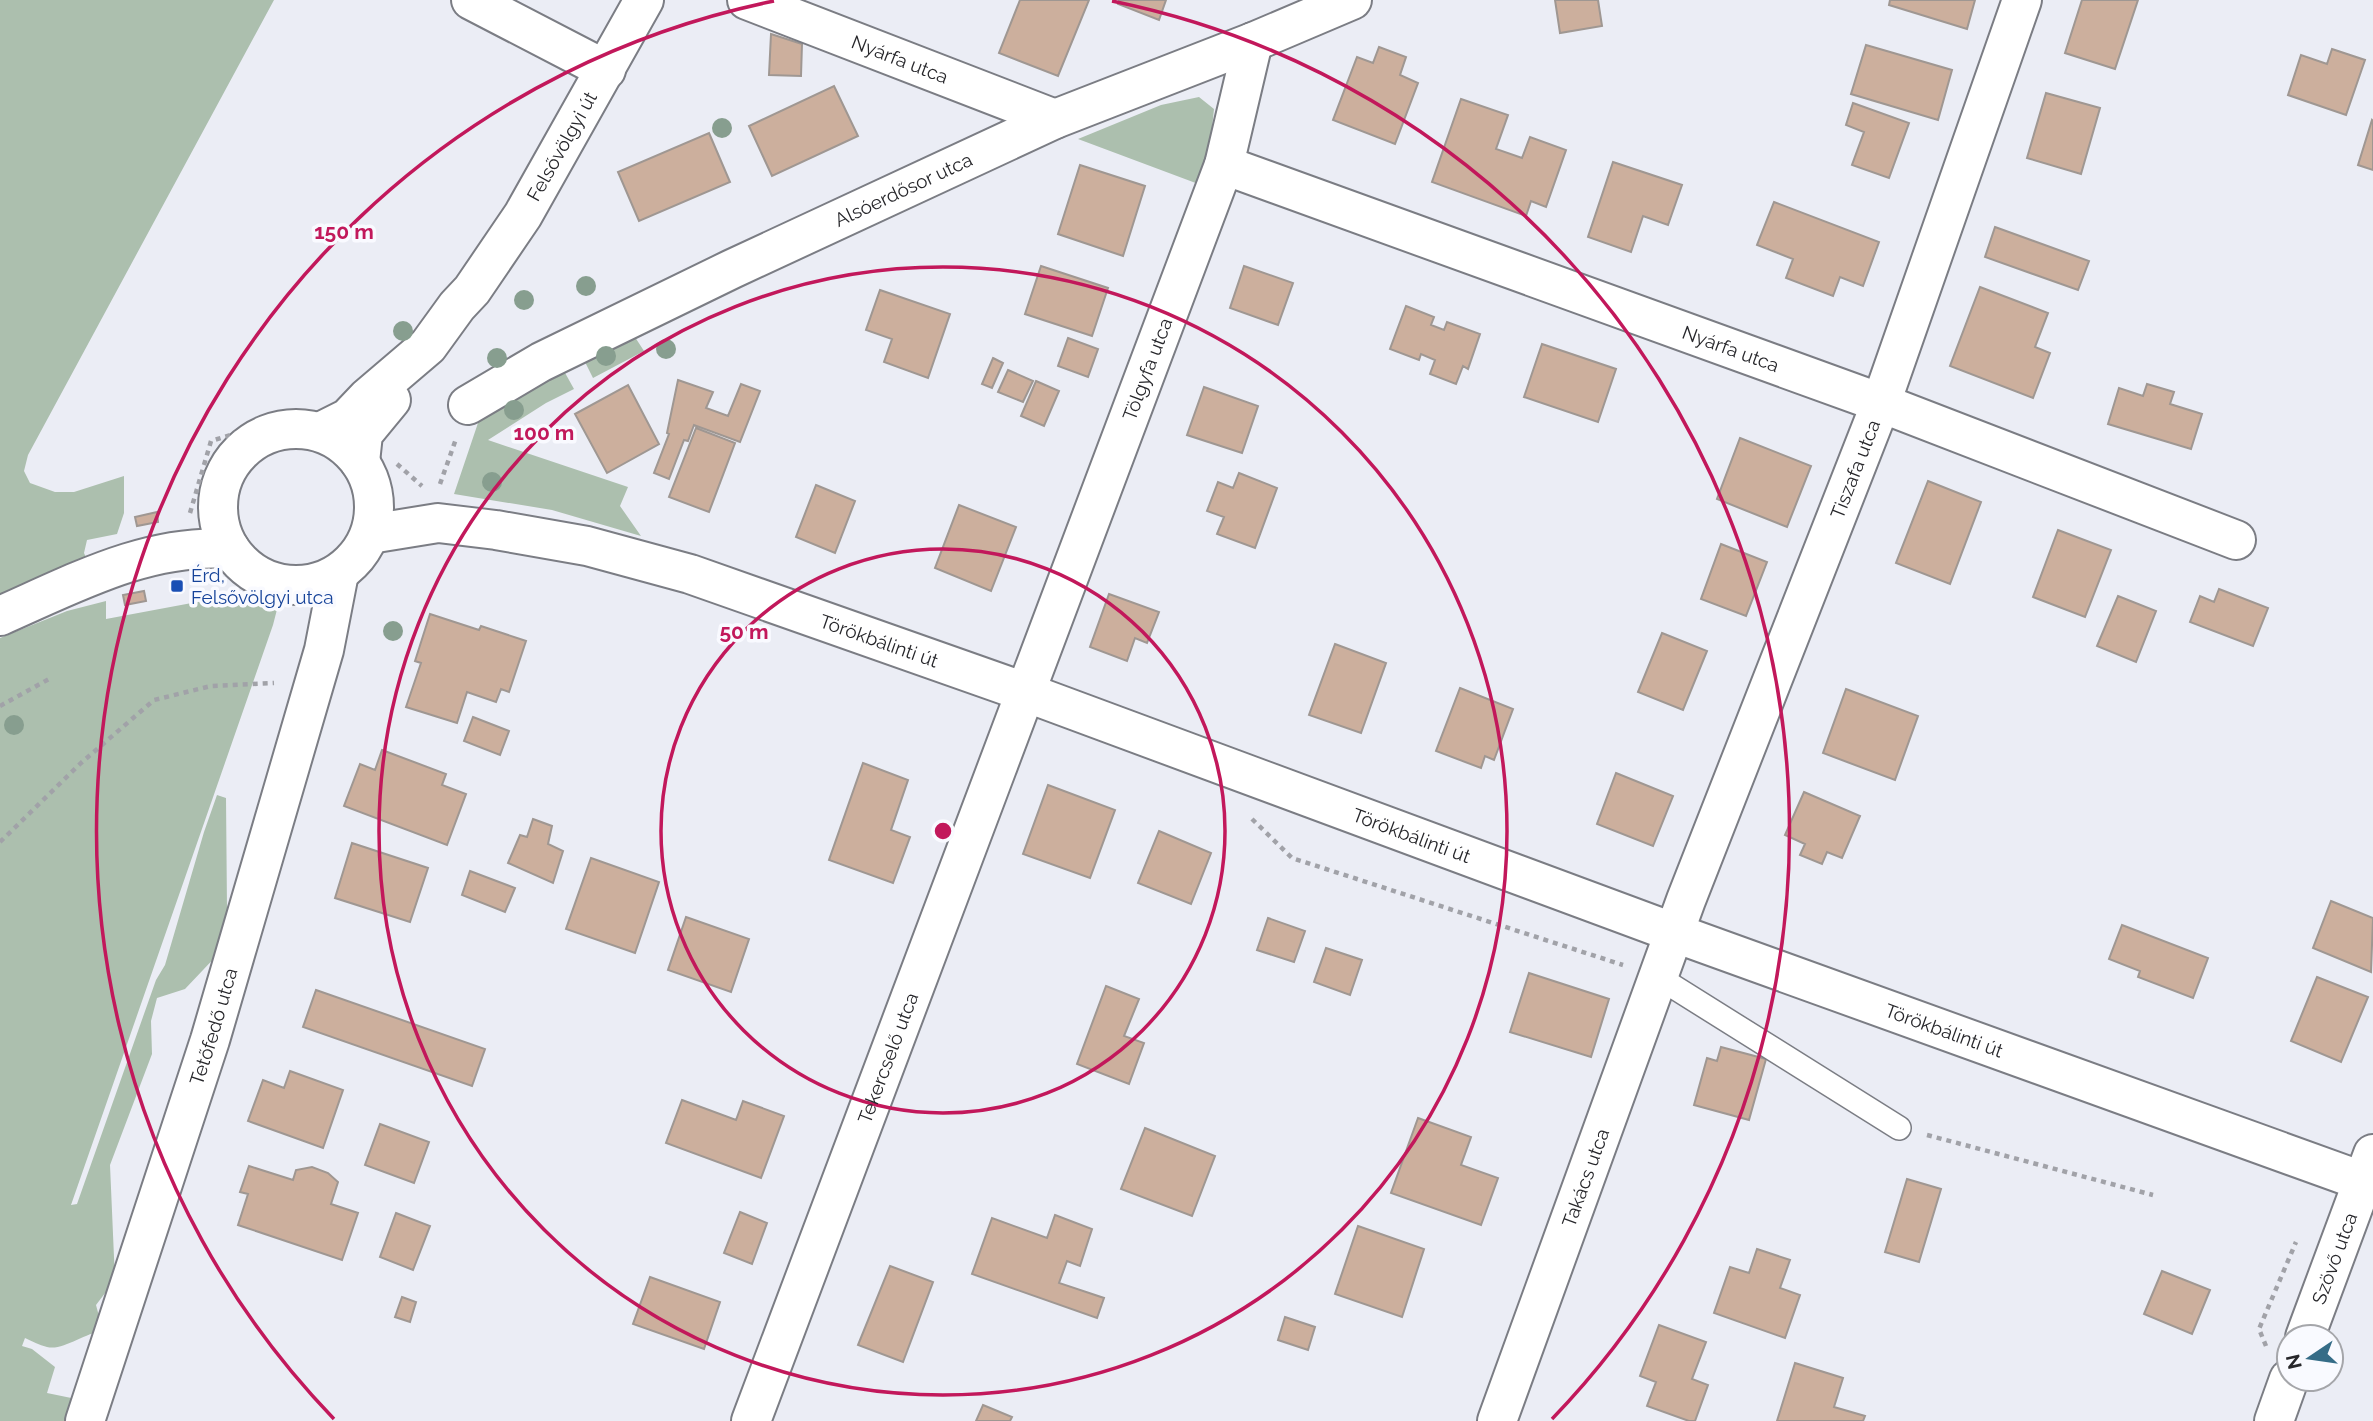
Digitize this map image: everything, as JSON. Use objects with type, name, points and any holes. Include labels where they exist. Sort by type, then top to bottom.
[{"type":"street","points":[[471,0],[606,70]]},
{"type":"street","name":"Felsővölgyi út","points":[[305,424],[348,418],[367,398],[428,346],[472,290],[523,215],[644,0]]},
{"type":"street","name":"Nyárfa utca","points":[[747,0],[1055,119]]},
{"type":"street","name":"Alsóerdősor utca","points":[[468,405],[565,351],[732,269],[1055,119],[1253,42],[1352,0]]},
{"type":"street","name":"Tiszafa utca","points":[[1675,933],[1881,403],[2022,0]]},
{"type":"street","name":"Tölgyfa utca","points":[[1025,692],[1224,165],[1253,42]]},
{"type":"street","name":"Nyárfa utca","points":[[1224,165],[1881,403],[2236,540]]},
{"type":"street","name":"Felsővölgyi út","points":[[364,469],[363,434],[388,403],[452,345],[468,319],[472,290]]},
{"type":"street","points":[[158,554],[201,526],[203,516],[227,470],[234,459],[252,442],[274,432],[305,424],[343,444],[364,469],[374,505],[370,534],[357,556],[323,579],[288,585],[268,580],[247,567],[230,549],[221,527],[203,516]]},
{"type":"street","name":"Törökbálinti út","points":[[364,469],[405,509],[439,505],[496,530],[587,546],[690,574],[1025,692],[1675,933],[2370,1173]]},
{"type":"street","name":"Törökbálinti út","points":[[370,534],[439,505]]},
{"type":"street","points":[[0,616],[115,566],[158,554],[230,549]]},
{"type":"street","name":"Tetőfedő utca","points":[[85,1421],[210,1040],[330,628],[322,594],[323,579]]},
{"type":"street","name":"Tekercselő utca","points":[[751,1421],[1025,692]]},
{"type":"street","name":"Takács utca","points":[[1497,1421],[1675,933]]},
{"type":"street","name":"Szövő utca","points":[[2311,1323],[2370,1173]]},
{"type":"street","points":[[2274,1421],[2284,1393]]},
{"type":"lane","points":[[1658,977],[1899,1128]]},
{"type":"path","points":[[439,505],[468,405]]},
{"type":"path","points":[[203,516],[211,442],[305,424]]},
{"type":"path","points":[[0,706],[49,679]]},
{"type":"path","points":[[0,842],[81,763],[154,700],[211,686],[315,681]]},
{"type":"path","points":[[1253,819],[1292,858],[1658,977]]},
{"type":"path","points":[[1899,1128],[2153,1195]]},
{"type":"green space","points":[[0,0],[274,0],[28,455],[24,471],[30,483],[55,492],[74,492],[124,476],[124,513],[117,534],[87,540],[84,553],[88,562],[0,599]]},
{"type":"green space","points":[[1199,97],[1214,109],[1209,157],[1201,185],[1078,139],[1161,105]]},
{"type":"green space","points":[[633,334],[644,351],[593,378],[584,360]]},
{"type":"green space","points":[[564,371],[574,389],[546,403],[488,440],[628,487],[620,506],[641,536],[552,510],[454,494],[479,420]]},
{"type":"green space","points":[[283,586],[273,625],[71,1205],[77,1204],[156,980],[165,965],[217,795],[226,798],[227,909],[221,951],[185,989],[157,998],[151,1021],[152,1054],[110,1165],[115,1280],[96,1305],[103,1331],[53,1348],[25,1338],[22,1346],[32,1349],[55,1367],[47,1393],[81,1400],[72,1421],[0,1421],[0,638],[67,611],[106,601],[106,619]]},
{"type":"building","points":[[1020,0],[1089,0],[1058,76],[999,53]]},
{"type":"building","points":[[1119,0],[1166,0],[1159,20],[1118,4]]},
{"type":"building","points":[[1555,0],[1598,0],[1602,26],[1560,33]]},
{"type":"building","points":[[1890,0],[1975,0],[1967,29],[1889,5]]},
{"type":"building","points":[[2082,0],[2138,0],[2115,69],[2065,53]]},
{"type":"building","points":[[771,34],[802,44],[801,76],[769,75]]},
{"type":"building","points":[[1866,45],[1952,70],[1938,120],[1851,94]]},
{"type":"building","points":[[1379,47],[1406,57],[1400,75],[1418,83],[1395,144],[1333,120],[1357,57],[1373,63]]},
{"type":"building","points":[[2332,49],[2365,60],[2346,115],[2288,95],[2301,55],[2327,64]]},
{"type":"building","points":[[834,86],[858,136],[772,176],[749,126]]},
{"type":"building","points":[[2046,93],[2100,108],[2081,174],[2027,158]]},
{"type":"building","points":[[1461,99],[1508,115],[1496,149],[1522,158],[1530,137],[1566,150],[1546,207],[1531,201],[1526,216],[1432,182]]},
{"type":"building","points":[[1853,103],[1909,123],[1889,178],[1852,165],[1864,132],[1846,125]]},
{"type":"building","points":[[2373,121],[2373,170],[2358,165]]},
{"type":"building","points":[[709,133],[730,182],[639,221],[618,172]]},
{"type":"building","points":[[1613,162],[1682,185],[1668,225],[1643,216],[1631,252],[1588,237]]},
{"type":"building","points":[[1080,165],[1145,186],[1123,256],[1058,234]]},
{"type":"building","points":[[1774,202],[1879,242],[1863,286],[1840,277],[1833,296],[1786,278],[1793,259],[1757,245]]},
{"type":"building","points":[[1995,227],[2089,261],[2078,290],[1985,257]]},
{"type":"building","points":[[1041,266],[1108,288],[1092,336],[1025,314]]},
{"type":"building","points":[[1244,266],[1293,283],[1278,325],[1230,308]]},
{"type":"building","points":[[1980,287],[2048,313],[2035,347],[2050,353],[2033,398],[1950,366]]},
{"type":"building","points":[[880,290],[950,314],[928,378],[884,362],[892,339],[866,330]]},
{"type":"building","points":[[1406,306],[1434,317],[1431,325],[1444,330],[1447,322],[1480,334],[1468,369],[1463,366],[1456,384],[1430,374],[1435,360],[1421,354],[1419,360],[1390,349]]},
{"type":"building","points":[[1068,338],[1098,349],[1088,377],[1058,366]]},
{"type":"building","points":[[1542,344],[1616,369],[1598,422],[1524,397]]},
{"type":"building","points":[[993,358],[1003,363],[992,388],[982,384]]},
{"type":"building","points":[[1008,370],[1033,381],[1023,402],[998,392]]},
{"type":"building","points":[[678,380],[713,392],[706,408],[728,416],[741,384],[760,391],[740,442],[694,425],[688,441],[684,440],[669,479],[654,473],[669,434],[667,433]]},
{"type":"building","points":[[1036,381],[1059,391],[1044,426],[1021,416]]},
{"type":"building","points":[[2147,384],[2174,392],[2170,404],[2202,414],[2191,449],[2108,424],[2119,388],[2143,396]]},
{"type":"building","points":[[628,385],[659,444],[607,473],[575,414]]},
{"type":"building","points":[[1204,387],[1258,406],[1242,453],[1187,435]]},
{"type":"building","points":[[696,428],[735,443],[709,512],[669,497]]},
{"type":"building","points":[[1740,438],[1811,466],[1787,527],[1717,499]]},
{"type":"building","points":[[1239,473],[1277,488],[1255,548],[1217,534],[1224,517],[1207,511],[1218,482],[1233,488]]},
{"type":"building","points":[[1928,481],[1981,502],[1950,584],[1896,563]]},
{"type":"building","points":[[816,485],[855,501],[835,553],[796,537]]},
{"type":"building","points":[[959,505],[1016,527],[991,591],[935,568]]},
{"type":"building","points":[[157,512],[158,522],[137,526],[135,517]]},
{"type":"building","points":[[2058,530],[2111,550],[2085,617],[2033,597]]},
{"type":"building","points":[[1721,544],[1767,562],[1746,616],[1701,599]]},
{"type":"building","points":[[2219,589],[2268,608],[2253,646],[2190,622],[2200,596],[2214,602]]},
{"type":"building","points":[[144,591],[146,601],[125,605],[123,595]]},
{"type":"building","points":[[1109,594],[1159,612],[1147,643],[1135,638],[1127,661],[1090,647]]},
{"type":"building","points":[[2118,596],[2156,611],[2136,662],[2097,646]]},
{"type":"building","points":[[430,614],[479,630],[481,626],[526,641],[509,692],[501,689],[496,702],[467,692],[457,723],[406,707],[421,663],[415,661]]},
{"type":"building","points":[[1662,633],[1707,651],[1683,710],[1638,692]]},
{"type":"building","points":[[1335,644],[1386,663],[1361,733],[1309,715]]},
{"type":"building","points":[[1460,688],[1513,709],[1494,760],[1485,756],[1481,768],[1436,751]]},
{"type":"building","points":[[1846,689],[1918,716],[1895,780],[1823,753]]},
{"type":"building","points":[[473,717],[509,731],[500,755],[464,741]]},
{"type":"building","points":[[382,750],[446,774],[442,785],[466,794],[447,845],[344,806],[360,764],[375,770]]},
{"type":"building","points":[[863,763],[908,780],[891,830],[910,837],[893,883],[829,860]]},
{"type":"building","points":[[1616,773],[1673,796],[1653,846],[1597,824]]},
{"type":"building","points":[[1048,785],[1115,810],[1090,878],[1023,854]]},
{"type":"building","points":[[1804,792],[1860,816],[1842,858],[1827,852],[1822,864],[1800,855],[1805,844],[1785,835]]},
{"type":"building","points":[[533,819],[552,826],[548,844],[563,851],[553,883],[508,863],[520,835],[527,837]]},
{"type":"building","points":[[1159,831],[1211,853],[1191,904],[1138,883]]},
{"type":"building","points":[[352,843],[428,868],[410,922],[335,898]]},
{"type":"building","points":[[591,858],[659,882],[635,953],[566,929]]},
{"type":"building","points":[[470,871],[515,888],[505,912],[462,895]]},
{"type":"building","points":[[2331,901],[2373,918],[2371,972],[2313,948]]},
{"type":"building","points":[[686,917],[749,939],[731,992],[668,970]]},
{"type":"building","points":[[1268,918],[1305,931],[1294,962],[1257,950]]},
{"type":"building","points":[[2122,925],[2208,958],[2193,998],[2138,977],[2140,971],[2109,959]]},
{"type":"building","points":[[1326,948],[1362,960],[1350,995],[1314,982]]},
{"type":"building","points":[[1529,973],[1609,999],[1591,1057],[1510,1032]]},
{"type":"building","points":[[2317,977],[2368,997],[2341,1062],[2291,1041]]},
{"type":"building","points":[[1106,986],[1139,999],[1124,1036],[1144,1043],[1129,1084],[1077,1064]]},
{"type":"building","points":[[316,990],[485,1049],[472,1086],[303,1027]]},
{"type":"building","points":[[1721,1047],[1766,1059],[1749,1120],[1694,1105],[1707,1058],[1717,1061]]},
{"type":"building","points":[[290,1071],[343,1090],[323,1148],[248,1121],[263,1080],[284,1088]]},
{"type":"building","points":[[682,1100],[736,1120],[743,1101],[784,1116],[761,1178],[666,1143]]},
{"type":"building","points":[[1418,1118],[1471,1137],[1461,1165],[1498,1178],[1481,1225],[1391,1193]]},
{"type":"building","points":[[380,1124],[429,1142],[414,1183],[365,1165]]},
{"type":"building","points":[[1145,1128],[1215,1156],[1192,1216],[1121,1189]]},
{"type":"building","points":[[249,1166],[293,1180],[296,1170],[312,1167],[328,1173],[338,1182],[331,1204],[358,1213],[342,1260],[238,1225],[248,1194],[240,1192]]},
{"type":"building","points":[[1907,1179],[1941,1189],[1919,1262],[1885,1252]]},
{"type":"building","points":[[740,1212],[767,1223],[752,1264],[724,1253]]},
{"type":"building","points":[[396,1213],[430,1226],[413,1270],[380,1257]]},
{"type":"building","points":[[1055,1215],[1092,1229],[1080,1266],[1067,1261],[1059,1283],[1104,1298],[1097,1318],[972,1274],[992,1218],[1047,1238]]},
{"type":"building","points":[[1358,1226],[1424,1249],[1402,1317],[1335,1294]]},
{"type":"building","points":[[1757,1249],[1790,1260],[1780,1288],[1800,1295],[1785,1338],[1714,1313],[1730,1267],[1749,1273]]},
{"type":"building","points":[[890,1266],[933,1282],[903,1362],[858,1345]]},
{"type":"building","points":[[2162,1271],[2210,1290],[2192,1334],[2144,1314]]},
{"type":"building","points":[[650,1277],[720,1302],[704,1349],[633,1324]]},
{"type":"building","points":[[402,1297],[416,1302],[410,1322],[395,1317]]},
{"type":"building","points":[[1285,1317],[1315,1327],[1308,1350],[1278,1340]]},
{"type":"building","points":[[1659,1325],[1706,1342],[1692,1379],[1708,1385],[1695,1421],[1647,1406],[1656,1382],[1640,1376]]},
{"type":"building","points":[[1795,1363],[1843,1378],[1834,1407],[1865,1416],[1863,1421],[1777,1421]]},
{"type":"building","points":[[983,1405],[1012,1417],[1010,1421],[976,1421]]},
{"type":"place","name":"Érd, Felsővölgyi utca","points":[[177,586]]}]
